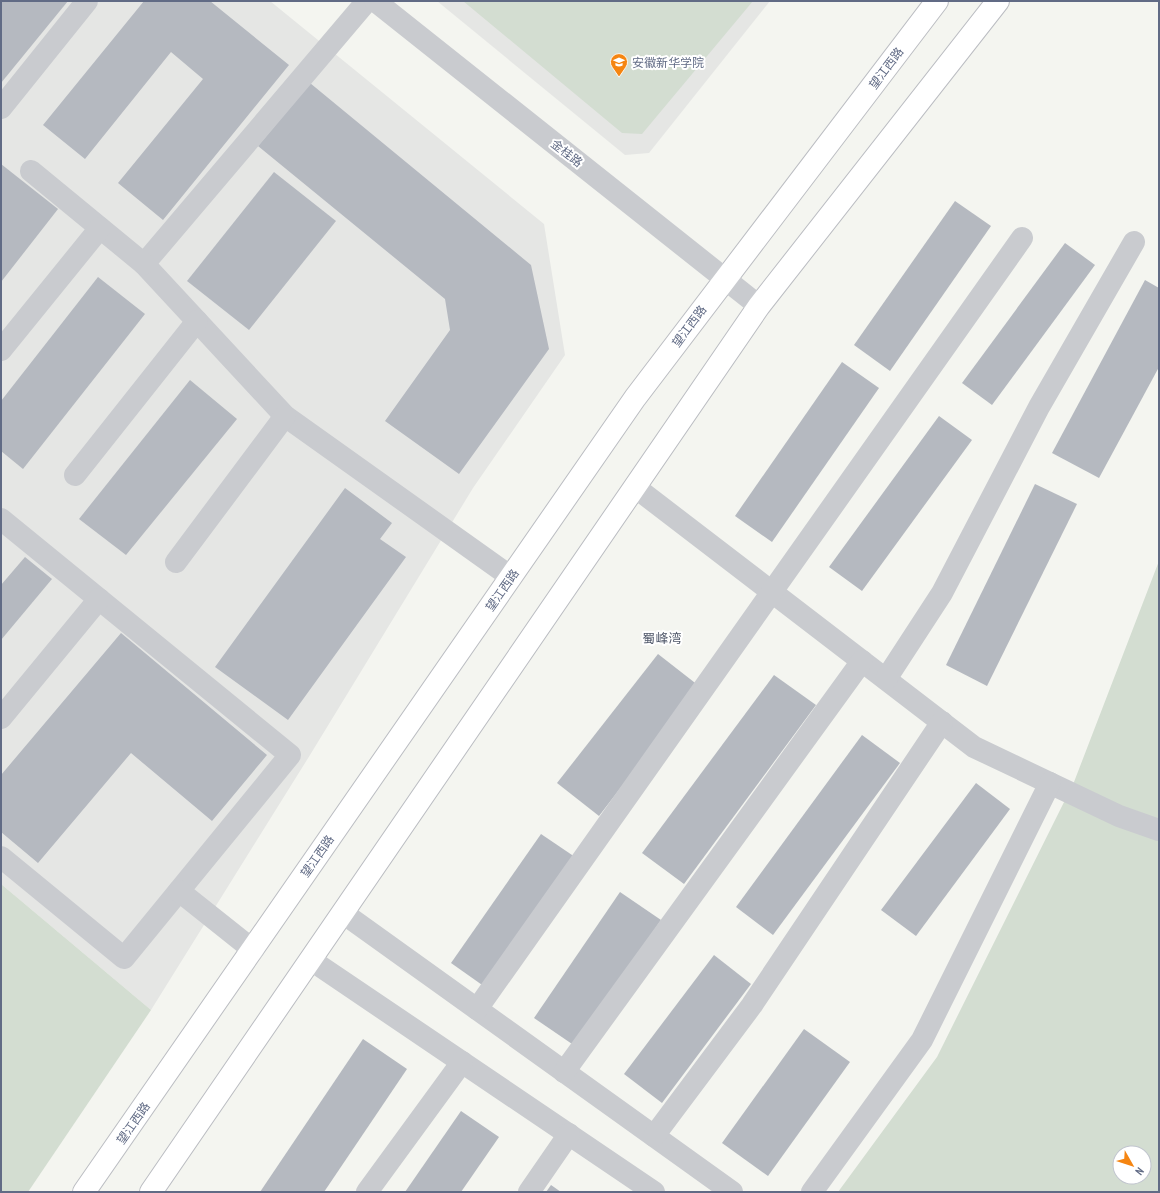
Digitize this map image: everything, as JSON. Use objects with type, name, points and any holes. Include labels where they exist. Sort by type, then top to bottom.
[{"type":"main road","name":"望江西路","points":[[84,1192],[635,398],[937,1]]},
{"type":"main road","points":[[151,1192],[759,306],[998,1]]},
{"type":"street","points":[[1,108],[87,1]]},
{"type":"street","points":[[144,264],[367,1]]},
{"type":"street","name":"金桂路","points":[[375,1],[759,306]]},
{"type":"street","points":[[31,170],[144,264],[285,416],[511,577]]},
{"type":"street","points":[[1,350],[100,228]]},
{"type":"street","points":[[477,1009],[771,591],[1022,238]]},
{"type":"street","points":[[886,679],[942,593],[1039,407],[1134,242]]},
{"type":"street","points":[[74,475],[197,321]]},
{"type":"street","points":[[176,562],[285,416]]},
{"type":"street","points":[[635,487],[974,747],[1119,816],[1159,830]]},
{"type":"street","points":[[1,519],[290,755],[124,958],[1,857]]},
{"type":"street","points":[[1,718],[99,599]]},
{"type":"street","points":[[564,1072],[862,661]]},
{"type":"street","points":[[654,1136],[752,1005],[942,722]]},
{"type":"street","points":[[812,1192],[922,1040],[1050,783]]},
{"type":"street","points":[[179,891],[253,950]]},
{"type":"street","points":[[343,913],[732,1192]]},
{"type":"street","points":[[311,960],[654,1192]]},
{"type":"street","points":[[367,1192],[462,1062]]},
{"type":"street","points":[[528,1192],[569,1134]]},
{"type":"shaded area","points":[[1,1],[270,1],[544,224],[565,355],[473,488],[310,755],[151,1010],[1,884]]},
{"type":"shaded area","name":"安徽新华学院","points":[[437,1],[770,1],[649,153],[625,155]]},
{"type":"shaded area","name":"安徽新华学院","points":[[463,1],[753,1],[642,134],[622,133]]},
{"type":"shaded area","points":[[1159,561],[1159,1192],[838,1192],[937,1057],[1074,782]]},
{"type":"shaded area","points":[[1,884],[151,1010],[28,1192],[1,1192]]},
{"type":"building","points":[[1,1],[68,1],[1,83]]},
{"type":"building","points":[[144,1],[210,1],[289,65],[163,220],[118,183],[203,79],[171,52],[85,159],[43,125]]},
{"type":"building","points":[[310,83],[531,265],[549,349],[459,474],[385,421],[450,330],[445,299],[258,146]]},
{"type":"building","points":[[1,164],[58,209],[1,282]]},
{"type":"building","points":[[274,172],[336,221],[249,330],[187,281]]},
{"type":"building","points":[[955,201],[991,226],[890,371],[854,345]]},
{"type":"building","points":[[1065,243],[1095,265],[992,405],[962,383]]},
{"type":"building","points":[[98,277],[145,314],[23,469],[1,451],[1,401]]},
{"type":"building","points":[[1145,280],[1159,288],[1159,367],[1099,478],[1052,453]]},
{"type":"building","points":[[842,362],[879,388],[772,542],[735,516]]},
{"type":"building","points":[[190,380],[237,419],[126,555],[79,519]]},
{"type":"building","points":[[939,416],[972,440],[862,591],[829,567]]},
{"type":"building","points":[[1035,484],[1077,504],[987,686],[946,665]]},
{"type":"building","points":[[345,488],[392,523],[380,539],[406,557],[288,720],[215,667]]},
{"type":"building","points":[[25,557],[52,579],[1,640],[1,585]]},
{"type":"building","points":[[121,633],[267,755],[212,821],[131,753],[38,863],[1,832],[1,775]]},
{"type":"building","points":[[658,654],[699,686],[599,816],[557,783]]},
{"type":"building","points":[[774,675],[816,705],[684,884],[642,853]]},
{"type":"building","points":[[862,735],[900,763],[773,935],[736,907]]},
{"type":"building","points":[[976,783],[1010,809],[916,936],[881,910]]},
{"type":"building","points":[[541,834],[575,857],[485,987],[451,963]]},
{"type":"building","points":[[620,892],[661,920],[575,1046],[534,1018]]},
{"type":"building","points":[[714,955],[751,984],[662,1103],[624,1074]]},
{"type":"building","points":[[804,1029],[850,1062],[768,1176],[722,1143]]},
{"type":"building","points":[[363,1039],[407,1069],[324,1192],[260,1192]]},
{"type":"building","points":[[461,1111],[499,1137],[461,1192],[405,1192]]},
{"type":"building","points":[[551,1185],[561,1192],[546,1192]]},
{"type":"place","name":"安徽新华学院","points":[[619,77]]},
{"type":"district","name":"蜀峰湾","points":[[662,638]]}]
